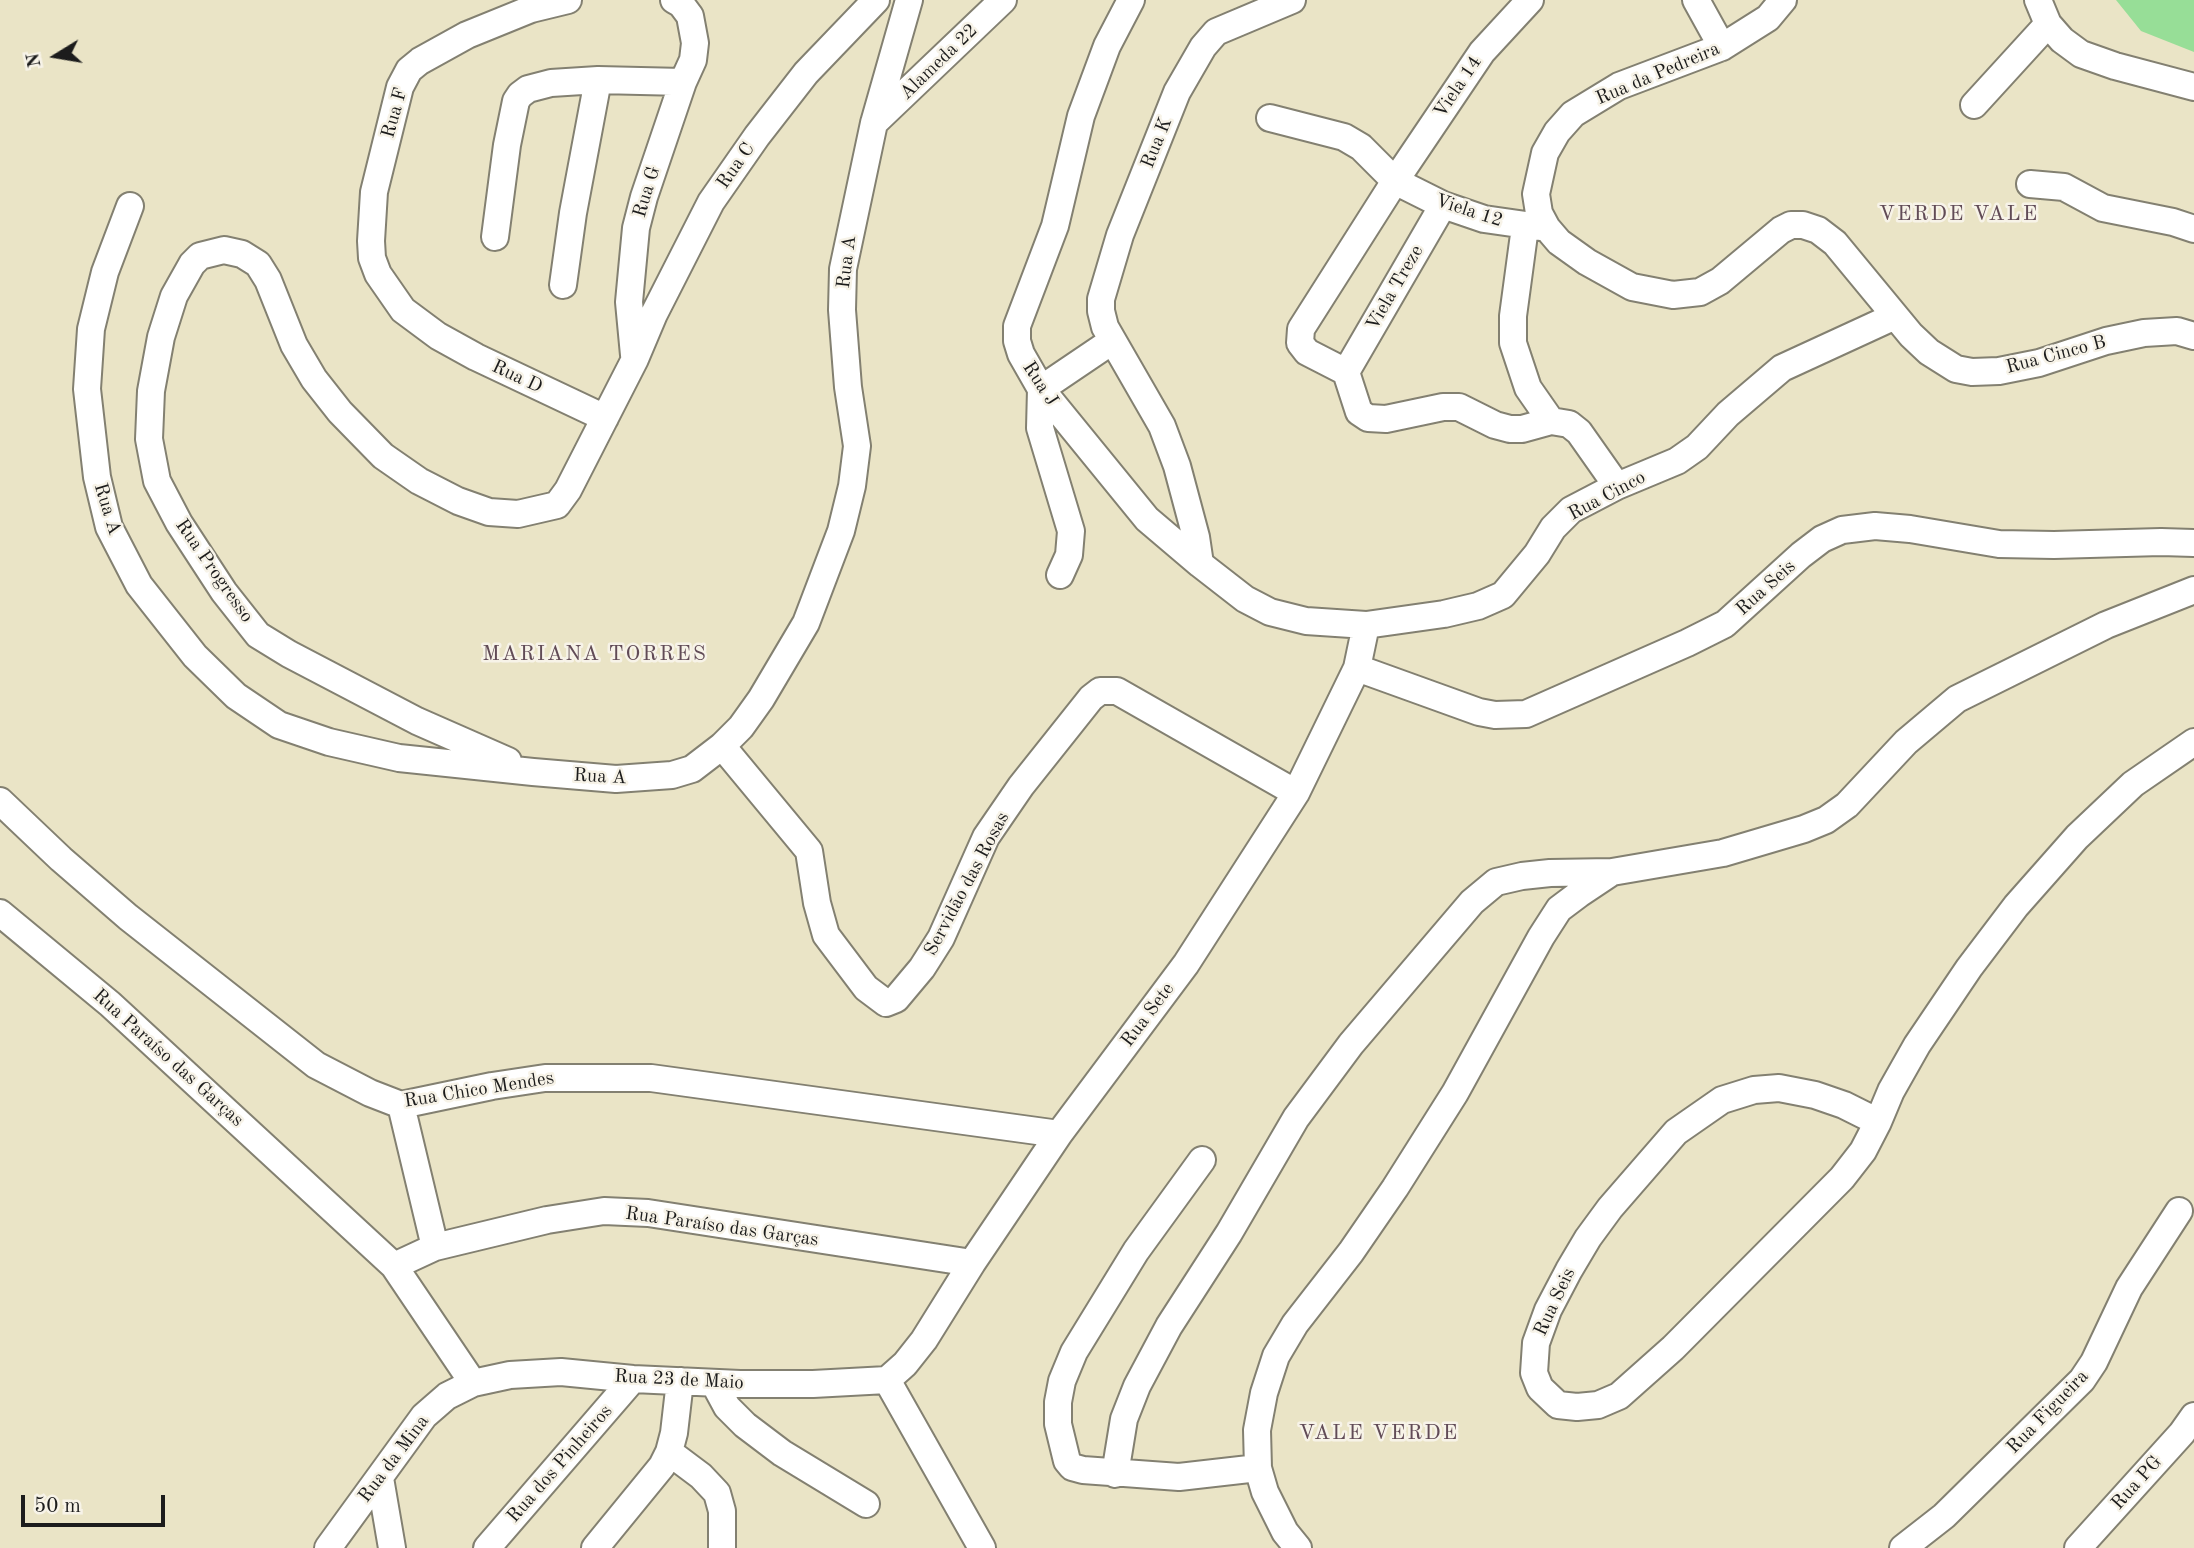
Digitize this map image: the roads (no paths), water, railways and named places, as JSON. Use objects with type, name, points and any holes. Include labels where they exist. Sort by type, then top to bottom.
[{"type":"street","name":"Rua F","points":[[384,286],[373,258],[371,241],[374,192],[400,87],[410,70],[420,61],[467,35],[531,9],[568,0]]},
{"type":"street","name":"Rua G","points":[[635,359],[629,302],[636,228],[683,82],[694,60],[694,30],[690,16],[681,4],[674,0]]},
{"type":"street","name":"Rua C","points":[[635,359],[654,314],[711,202],[806,73],[876,0]]},
{"type":"street","name":"Rua A","points":[[130,206],[105,272],[91,329],[87,390],[97,477],[109,527],[139,585],[195,656],[236,696],[279,725],[329,742],[399,758],[616,779],[656,778],[692,769],[741,727],[761,699],[806,623],[844,520],[852,486],[856,446],[842,310],[843,269],[874,123],[909,0]]},
{"type":"street","name":"Alameda 22","points":[[874,123],[1003,0]]},
{"type":"street","name":"Rua J","points":[[1131,0],[1107,46],[1081,116],[1055,226],[1017,326],[1017,341],[1021,354],[1041,389],[1147,519],[1245,599],[1270,612]]},
{"type":"street","name":"Rua K","points":[[1200,564],[1188,503],[1162,426],[1112,341],[1101,311],[1104,284],[1120,235],[1177,92],[1203,47],[1216,32],[1292,0]]},
{"type":"street","name":"Viela 14","points":[[1346,372],[1307,352],[1300,342],[1301,328],[1482,52],[1530,0]]},
{"type":"street","points":[[1696,0],[1722,47]]},
{"type":"street","name":"Rua da Pedreira","points":[[1783,0],[1768,18],[1722,47],[1619,86],[1573,114],[1557,132],[1545,153],[1536,194],[1539,213],[1536,228],[1587,262],[1632,287],[1673,295],[1700,292],[1710,287],[1781,230],[1791,225],[1802,225],[1818,230],[1835,243],[1895,316]]},
{"type":"street","points":[[1974,105],[2043,12],[2062,40],[2081,54],[2194,87]]},
{"type":"street","points":[[495,237],[508,145],[516,101],[520,95],[528,89],[551,83],[598,80],[683,82]]},
{"type":"street","points":[[563,285],[573,213],[598,80]]},
{"type":"street","name":"Viela 12","points":[[1270,118],[1343,137],[1361,147],[1395,181],[1443,205],[1484,219],[1536,228]]},
{"type":"street","points":[[2030,184],[2064,187],[2103,208],[2194,229]]},
{"type":"street","name":"Viela Treze","points":[[1346,372],[1443,205]]},
{"type":"street","points":[[1536,228],[1513,316],[1513,343],[1528,388],[1551,421]]},
{"type":"street","name":"Rua Progresso","points":[[533,772],[417,721],[258,635],[224,592],[179,523],[157,481],[149,439],[151,391],[174,296],[192,264],[200,256],[224,250],[242,254],[258,264],[268,280],[294,345],[314,379],[340,412],[383,456],[419,481],[458,500],[489,512],[518,514],[557,505],[568,490],[605,418]]},
{"type":"street","name":"Rua D","points":[[384,286],[403,310],[438,336],[476,357],[605,418]]},
{"type":"street","name":"Rua Cinco B","points":[[1895,316],[1911,335],[1936,357],[1956,369],[1972,372],[1999,371],[2039,363],[2106,341],[2144,333],[2177,331],[2194,336]]},
{"type":"street","name":"Rua Cinco","points":[[1270,612],[1306,621],[1366,625],[1444,614],[1478,606],[1503,595],[1553,528],[1572,510],[1617,486],[1677,461],[1697,447],[1745,398],[1782,368],[1895,316]]},
{"type":"street","points":[[1060,575],[1069,555],[1071,531],[1040,428],[1041,389],[1112,341]]},
{"type":"street","points":[[605,418],[635,359]]},
{"type":"street","points":[[1346,372],[1359,412],[1368,418],[1386,419],[1443,407],[1459,407],[1495,425],[1510,429],[1522,429],[1551,421],[1569,424],[1579,432],[1617,486]]},
{"type":"street","name":"Rua Seis","points":[[1357,668],[1479,712],[1495,715],[1526,714],[1725,624],[1801,555],[1822,539],[1842,530],[1875,526],[2012,544],[2194,543]]},
{"type":"street","points":[[1115,1474],[1124,1419],[1137,1387],[1169,1326],[1235,1223],[1296,1118],[1351,1044],[1472,902],[1496,882],[1550,873],[1612,872],[1723,853],[1826,820],[1847,805],[1906,742],[1957,699],[2106,625],[2194,590]]},
{"type":"street","name":"Rua Sete","points":[[887,1380],[905,1364],[924,1340],[1059,1134],[1186,964],[1296,793],[1357,668],[1366,625]]},
{"type":"street","name":"Servidão das Rosas","points":[[722,746],[809,851],[817,903],[826,935],[866,988],[887,1003],[896,999],[929,958],[986,837],[1021,786],[1091,698],[1100,691],[1117,691],[1296,793]]},
{"type":"street","name":"Rua Seis","points":[[1878,1122],[1815,1094],[1779,1088],[1754,1090],[1722,1100],[1676,1132],[1610,1208],[1569,1270],[1548,1310],[1536,1343],[1534,1373],[1541,1388],[1558,1405],[1577,1408],[1598,1405],[1619,1396],[1673,1348],[1842,1178],[1863,1151],[1878,1122],[1891,1091],[1917,1045],[1969,968],[2016,906],[2077,837],[2133,784],[2194,742]]},
{"type":"street","name":"Rua Chico Mendes","points":[[0,801],[128,917],[316,1065],[370,1093],[401,1105],[545,1078],[651,1078],[1059,1134]]},
{"type":"street","points":[[1298,1548],[1285,1532],[1265,1492],[1258,1468],[1258,1430],[1264,1394],[1276,1356],[1295,1324],[1351,1252],[1395,1188],[1455,1093],[1559,909],[1612,872]]},
{"type":"street","name":"Rua Paraíso das Garças","points":[[0,913],[110,1004],[394,1266],[473,1383]]},
{"type":"street","points":[[401,1105],[435,1247]]},
{"type":"street","points":[[1202,1160],[1136,1251],[1074,1352],[1062,1381],[1058,1424],[1067,1461],[1072,1467],[1083,1470],[1179,1477],[1258,1468]]},
{"type":"street","name":"Rua Paraíso das Garças","points":[[394,1266],[435,1247],[547,1220],[604,1211],[648,1213],[972,1263]]},
{"type":"street","name":"Rua Figueira","points":[[1903,1548],[1944,1516],[2082,1380],[2094,1362],[2129,1289],[2179,1211]]},
{"type":"street","name":"Rua 23 de Maio","points":[[473,1383],[510,1375],[561,1373],[714,1383],[813,1384],[887,1380]]},
{"type":"street","name":"Rua dos Pinheiros","points":[[486,1548],[633,1379]]},
{"type":"street","points":[[887,1380],[982,1548]]},
{"type":"street","points":[[595,1548],[662,1466],[669,1452],[681,1381]]},
{"type":"street","name":"Rua da Mina","points":[[328,1548],[424,1416],[447,1396],[473,1383]]},
{"type":"street","points":[[714,1383],[727,1407],[745,1426],[782,1453],[866,1504]]},
{"type":"street","name":"Rua PG","points":[[2078,1548],[2174,1442],[2194,1416]]},
{"type":"street","points":[[669,1452],[701,1476],[717,1493],[722,1511],[722,1548]]},
{"type":"street","points":[[380,1478],[393,1548]]},
{"type":"district","name":"VERDE VALE","points":[[1959,214]]},
{"type":"district","name":"MARIANA TORRES","points":[[595,654]]},
{"type":"district","name":"VALE VERDE","points":[[1379,1433]]}]
